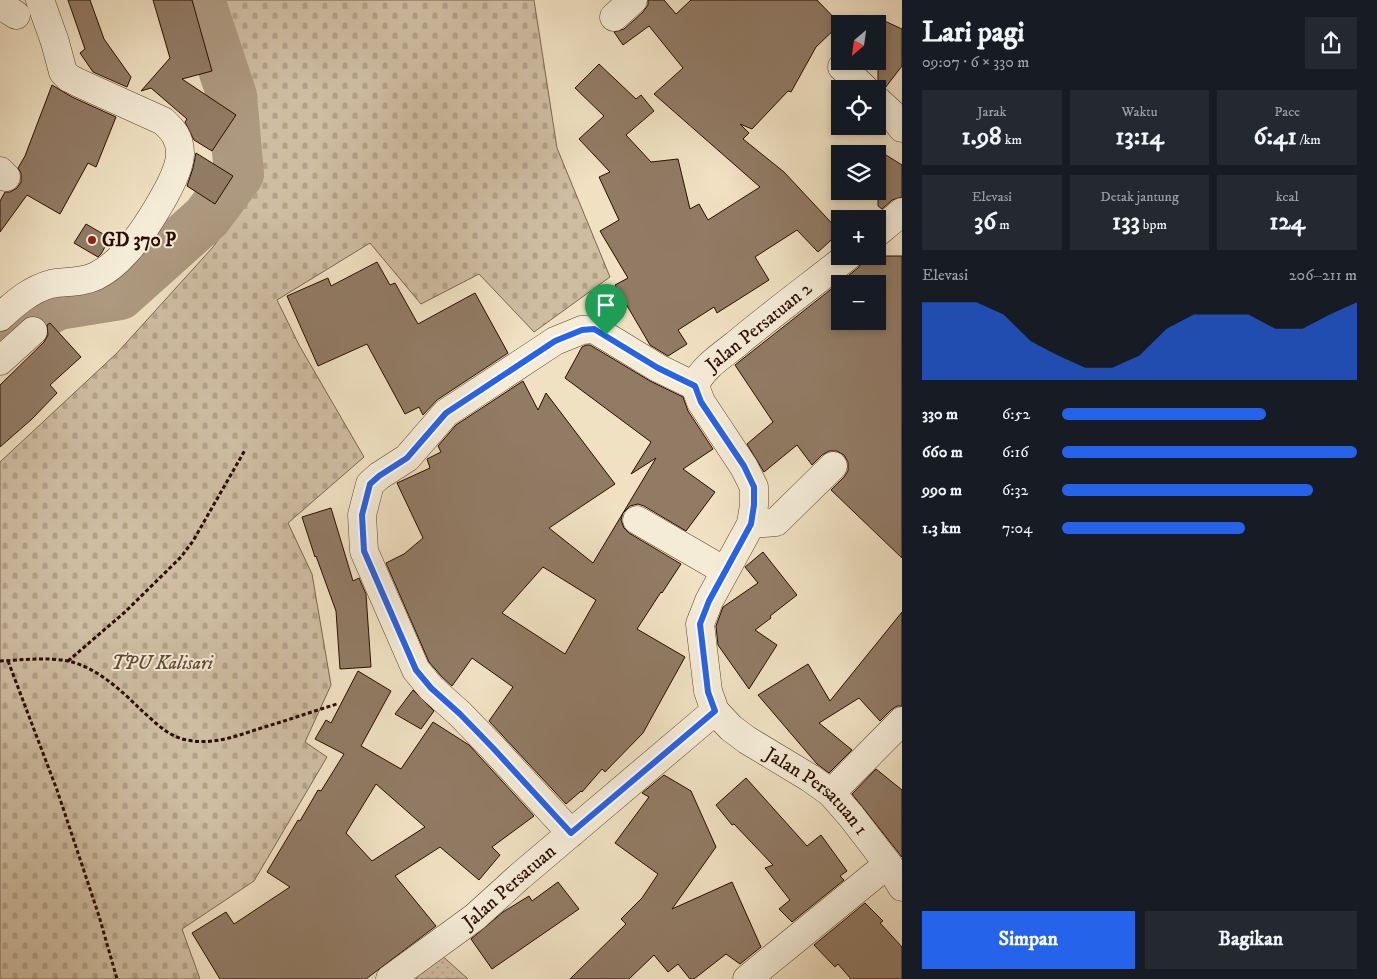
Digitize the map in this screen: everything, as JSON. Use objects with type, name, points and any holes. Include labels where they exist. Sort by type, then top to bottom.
[{"type":"street","points":[[0,317],[19,299],[49,284],[95,276],[125,254],[169,187],[178,167],[180,154],[179,142],[174,130],[163,121],[79,83],[69,78],[63,72],[55,42],[40,0]]},
{"type":"street","points":[[845,70],[856,80]]},
{"type":"street","points":[[886,108],[902,128]]},
{"type":"street","points":[[886,225],[902,212]]},
{"type":"street","name":"Jalan Persatuan 2","points":[[715,711],[708,692],[700,624],[709,601],[751,524],[754,487],[744,466],[701,402],[695,386],[704,371],[778,309],[836,265]]},
{"type":"street","points":[[571,833],[486,741],[431,688],[416,670],[364,551],[362,515],[366,496],[370,484],[407,458],[446,413],[555,341],[582,330],[594,329],[658,368],[695,386]]},
{"type":"street","points":[[0,361],[33,331]]},
{"type":"street","points":[[751,524],[776,522],[833,466]]},
{"type":"street","points":[[636,520],[725,571]]},
{"type":"street","name":"Jalan Persatuan","points":[[390,979],[475,917],[715,711]]},
{"type":"street","name":"Jalan Persatuan 1","points":[[715,711],[746,740],[810,778],[831,793],[888,864],[902,887]]},
{"type":"street","points":[[831,793],[902,720]]},
{"type":"street","points":[[747,979],[888,864]]},
{"type":"path","points":[[68,661],[125,612],[181,557],[193,541],[245,450]]},
{"type":"path","points":[[0,661],[31,659],[68,661],[83,667],[104,678],[162,729],[186,740],[210,742],[230,739],[336,704]]},
{"type":"path","points":[[8,661],[57,790],[99,916],[117,979]]},
{"type":"green space","name":"TPU Kalisari","points":[[223,0],[534,0],[557,148],[610,277],[534,332],[479,274],[421,304],[370,243],[277,300],[299,345],[364,457],[288,523],[312,574],[331,685],[305,742],[327,757],[254,881],[182,929],[200,979],[0,979],[0,462],[117,353],[213,247],[260,182],[210,8]]},
{"type":"green space","points":[[439,953],[468,979],[395,979]]},
{"type":"building","points":[[68,0],[90,0],[104,39],[131,77],[127,87],[93,72],[80,53],[85,49]]},
{"type":"building","points":[[153,0],[192,0],[212,71],[182,79],[236,115],[212,151],[194,140],[185,122],[187,119],[151,88],[141,91],[170,58]]},
{"type":"building","points":[[648,0],[664,0],[676,14],[691,0],[817,0],[831,15],[831,33],[816,47],[791,92],[788,91],[752,129],[740,124],[749,133],[743,139],[784,172],[831,222],[831,240],[818,252],[797,230],[755,257],[769,280],[717,313],[714,307],[678,330],[687,344],[668,356],[650,345],[615,285],[628,278],[600,231],[619,220],[599,177],[610,172],[579,139],[604,116],[575,88],[599,64],[636,99],[641,95],[654,111],[626,135],[651,162],[678,159],[690,209],[699,204],[708,220],[760,187],[654,94],[683,68],[649,26],[623,45],[614,32],[624,29],[648,5]]},
{"type":"building","points":[[886,22],[902,29],[902,66],[886,87],[886,80],[878,80],[878,70],[886,70]]},
{"type":"building","points":[[52,85],[72,97],[116,117],[96,167],[88,163],[60,214],[27,195],[0,232],[0,201],[5,192],[10,192],[17,188],[21,182],[21,173],[18,168],[25,156]]},
{"type":"building","points":[[196,153],[233,176],[215,204],[187,186]]},
{"type":"building","points":[[886,155],[902,165],[902,197],[892,200],[882,209],[878,206],[878,200],[886,200]]},
{"type":"building","name":"GD 370 P","points":[[86,224],[110,238],[98,257],[74,243]]},
{"type":"building","points":[[886,256],[902,256],[902,558],[831,490],[848,471],[848,462],[844,455],[837,451],[829,451],[812,465],[797,445],[764,472],[747,444],[773,422],[735,365],[831,289],[831,330],[886,330],[886,275],[849,275],[860,265],[886,265]]},
{"type":"building","points":[[377,262],[390,285],[395,283],[418,324],[475,293],[508,353],[437,400],[423,415],[419,407],[405,414],[367,344],[318,366],[287,296],[328,278],[331,286]]},
{"type":"building","points":[[50,323],[81,357],[50,385],[57,393],[32,419],[0,447],[0,385],[44,342],[48,335],[47,325]]},
{"type":"building","points":[[590,345],[650,381],[683,397],[688,411],[713,449],[683,469],[715,492],[686,531],[638,504],[630,506],[623,513],[656,458],[631,474],[651,442],[565,378],[582,347]]},
{"type":"building","points":[[523,381],[538,410],[546,393],[615,484],[549,528],[593,563],[623,513],[621,520],[624,528],[629,533],[681,564],[637,629],[685,657],[643,733],[605,772],[602,769],[582,792],[566,804],[489,721],[513,687],[472,658],[452,686],[442,677],[429,662],[386,563],[404,554],[423,538],[397,483],[430,468],[427,459],[441,452],[438,446],[456,425]],"holes":[[[543,567],[596,600],[565,654],[502,613]]]},
{"type":"building","points":[[331,508],[353,581],[359,578],[366,594],[371,667],[340,669],[336,611],[302,517]]},
{"type":"building","points":[[763,552],[797,595],[755,630],[777,645],[749,689],[718,645],[716,626],[723,607],[758,583],[745,567]]},
{"type":"building","points":[[902,612],[902,706],[897,706],[891,710],[880,721],[859,698],[819,723],[852,750],[829,773],[817,764],[758,695],[808,664],[830,701]]},
{"type":"building","points":[[358,671],[391,691],[361,746],[401,769],[433,722],[469,745],[534,816],[492,847],[500,855],[479,880],[440,847],[395,876],[436,926],[366,979],[220,979],[192,933],[226,912],[234,924],[290,887],[267,872],[298,820],[300,821],[318,790],[321,791],[344,754],[315,739],[326,720],[331,723]],"holes":[[[376,784],[425,827],[372,861],[346,833]]]},
{"type":"building","points":[[413,690],[434,711],[421,729],[395,714]]},
{"type":"building","points":[[876,769],[902,790],[902,857],[852,794]]},
{"type":"building","points":[[664,775],[691,791],[716,847],[672,909],[732,882],[761,947],[740,964],[726,954],[694,979],[690,979],[678,964],[668,972],[654,955],[629,979],[570,979],[626,924],[621,919],[642,898],[658,874],[615,843],[649,797],[642,793]]},
{"type":"building","points":[[746,778],[807,846],[821,835],[847,871],[840,876],[844,880],[792,922],[779,909],[790,900],[765,868],[773,865],[734,824],[732,825],[716,805]]},
{"type":"building","points":[[558,882],[579,909],[492,969],[471,939],[503,912],[529,896],[532,901]]},
{"type":"building","points":[[865,903],[883,921],[880,923],[902,947],[902,979],[851,979],[838,964],[835,967],[814,945]]},
{"type":"waterway","points":[[0,345],[21,324],[58,305],[120,295],[207,217],[239,174],[232,96],[200,0]]},
{"type":"place","name":"GD 370 P","points":[[92,240]]},
{"type":"route","points":[[594,329],[606,335],[658,368],[695,386],[701,402],[744,466],[754,487],[754,505],[751,524],[709,601],[700,624],[708,692],[715,711],[571,833],[493,748],[431,688],[416,670],[364,551],[362,515],[370,484],[407,458],[446,413],[555,341],[582,330],[594,329]]}]
